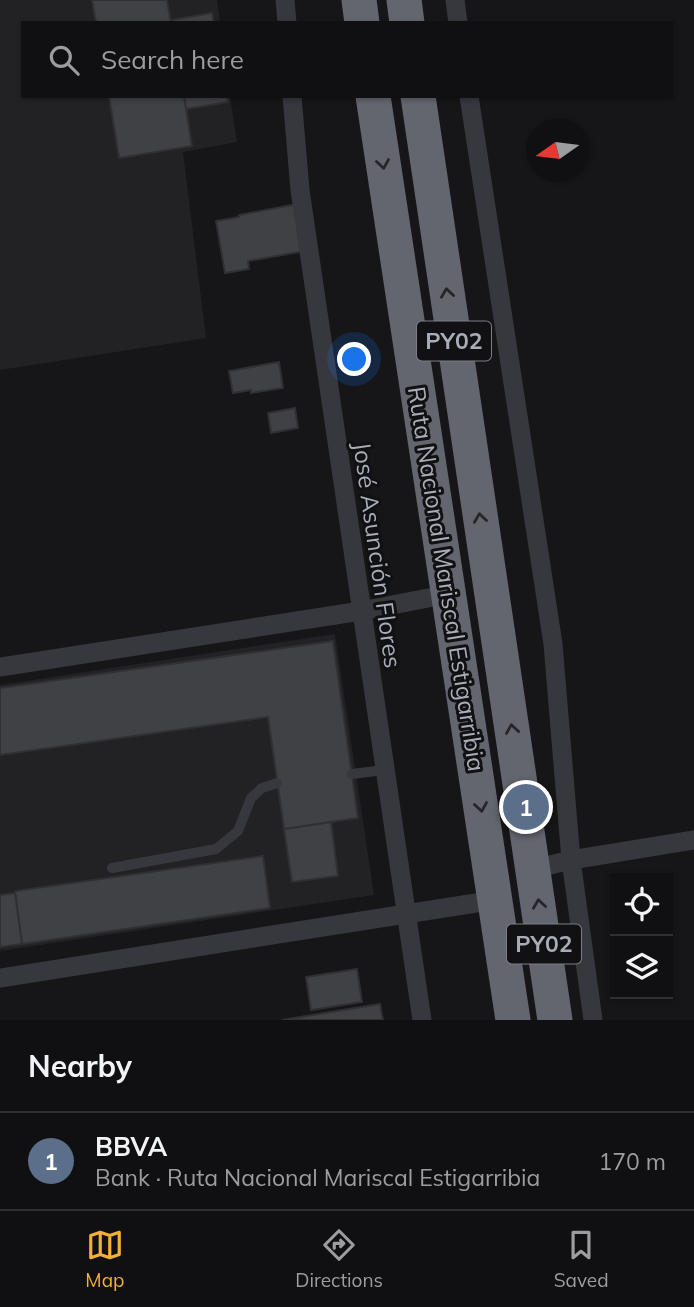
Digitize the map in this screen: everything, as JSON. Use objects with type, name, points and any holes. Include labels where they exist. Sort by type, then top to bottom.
[{"type":"highway","points":[[359,0],[362,21]]},
{"type":"highway","points":[[404,0],[407,21]]},
{"type":"highway","name":"Ruta Nacional Mariscal Estigarribia","points":[[373,98],[513,1020]]},
{"type":"highway","name":"Ruta Nacional Mariscal Estigarribia","points":[[418,98],[555,1020]]},
{"type":"street","points":[[285,0],[287,21]]},
{"type":"street","points":[[455,0],[458,21]]},
{"type":"street","name":"José Asunción Flores","points":[[292,98],[300,190],[422,1020]]},
{"type":"street","points":[[469,98],[553,644],[571,860],[593,1020]]},
{"type":"street","points":[[0,667],[361,611],[449,594]]},
{"type":"street","points":[[533,869],[571,860],[694,840]]},
{"type":"street","points":[[0,978],[495,900]]},
{"type":"lane","points":[[352,774],[384,770]]},
{"type":"lane","points":[[112,868],[216,849],[238,831],[251,798],[262,788],[277,783]]},
{"type":"shaded area","points":[[0,0],[217,0],[220,21],[21,21],[21,98],[230,98],[237,142],[183,152],[206,338],[0,370]]},
{"type":"shaded area","points":[[335,634],[374,895],[0,951],[0,685]]},
{"type":"building","points":[[92,0],[167,0],[171,21],[96,21]]},
{"type":"building","points":[[212,13],[214,21],[171,21]]},
{"type":"building","points":[[109,98],[184,98],[192,146],[119,158]]},
{"type":"building","points":[[184,98],[227,98],[228,102],[186,109]]},
{"type":"building","points":[[297,204],[305,251],[248,261],[249,269],[225,273],[216,221]]},
{"type":"building","points":[[279,362],[283,388],[233,393],[229,371]]},
{"type":"building","points":[[295,408],[298,428],[271,433],[268,413]]},
{"type":"building","points":[[333,641],[358,818],[284,829],[268,717],[0,755],[0,688]]},
{"type":"building","points":[[331,822],[338,876],[292,882],[284,829]]},
{"type":"building","points":[[263,856],[270,908],[22,944],[15,891]]},
{"type":"building","points":[[15,893],[22,944],[0,947],[0,895]]},
{"type":"building","points":[[357,969],[362,1002],[311,1010],[306,977]]},
{"type":"building","points":[[380,1004],[383,1020],[282,1020]]},
{"type":"place","name":"BBVA","points":[[526,807]]}]
